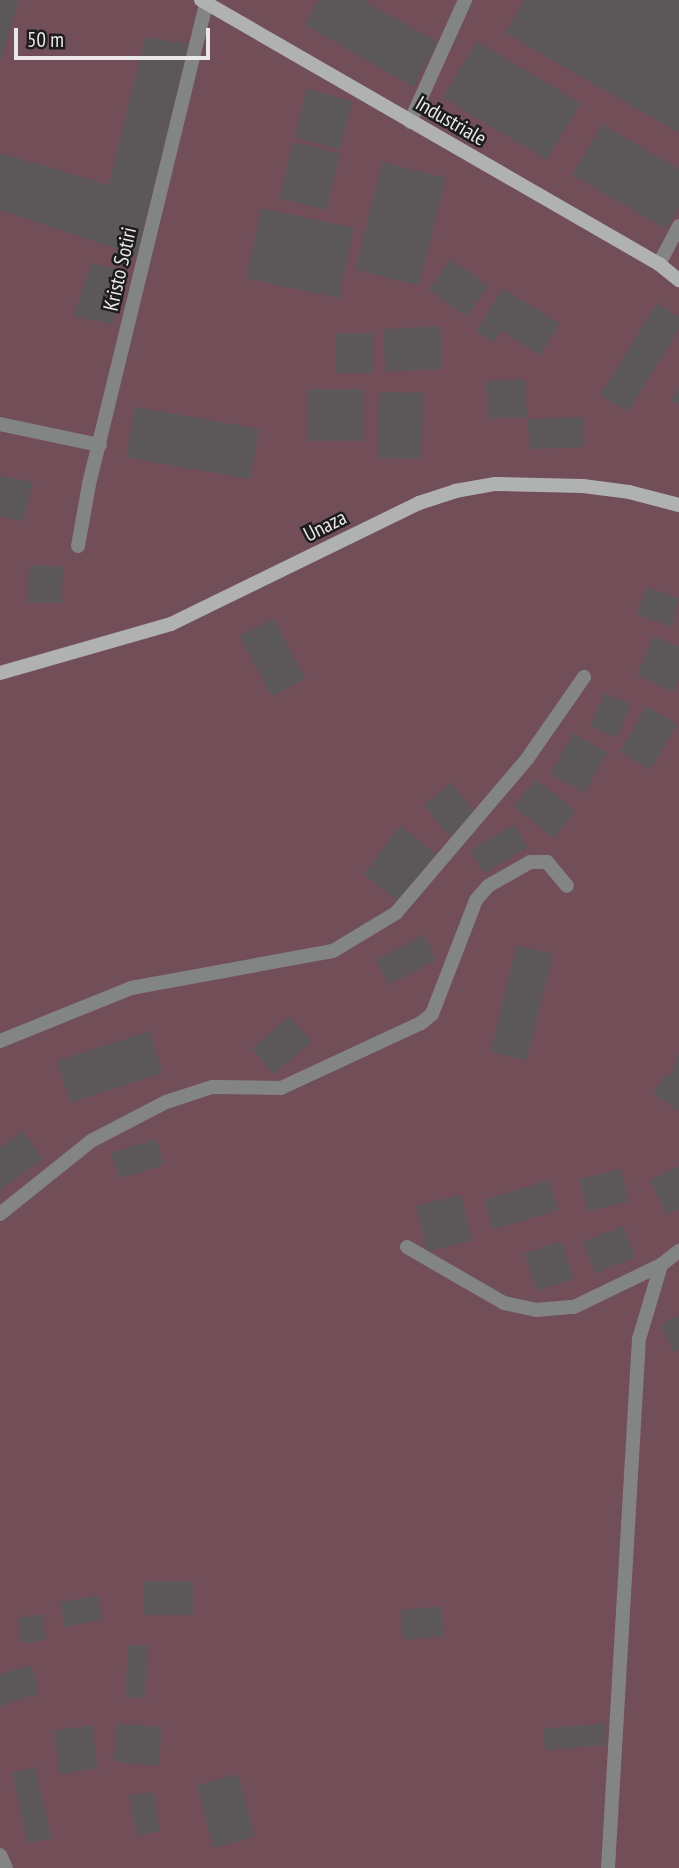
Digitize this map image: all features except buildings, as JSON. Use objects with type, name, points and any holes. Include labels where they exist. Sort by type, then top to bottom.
[{"type":"main road","name":"Industriale","points":[[203,1],[659,264],[679,280]]},
{"type":"main road","name":"Unaza","points":[[0,673],[171,624],[419,503],[455,491],[495,484],[583,486],[629,492],[679,505]]},
{"type":"street","points":[[410,122],[465,0]]},
{"type":"street","name":"Kristo Sotiri","points":[[78,546],[203,1]]},
{"type":"street","points":[[659,264],[679,226]]},
{"type":"street","points":[[0,424],[100,445]]},
{"type":"street","points":[[0,1041],[131,988],[333,951],[396,913],[527,759],[584,677]]},
{"type":"street","points":[[0,1214],[91,1140],[166,1102],[212,1087],[281,1087],[421,1023],[432,1014],[476,900],[488,886],[519,867],[547,862],[567,886]]},
{"type":"street","points":[[407,1247],[504,1303],[536,1310],[574,1307],[661,1265],[679,1251]]},
{"type":"street","points":[[608,1868],[639,1339],[661,1265]]},
{"type":"street","points":[[0,1855],[6,1868]]},
{"type":"shaded area","points":[[0,0],[679,0],[679,1868],[0,1868]]}]
